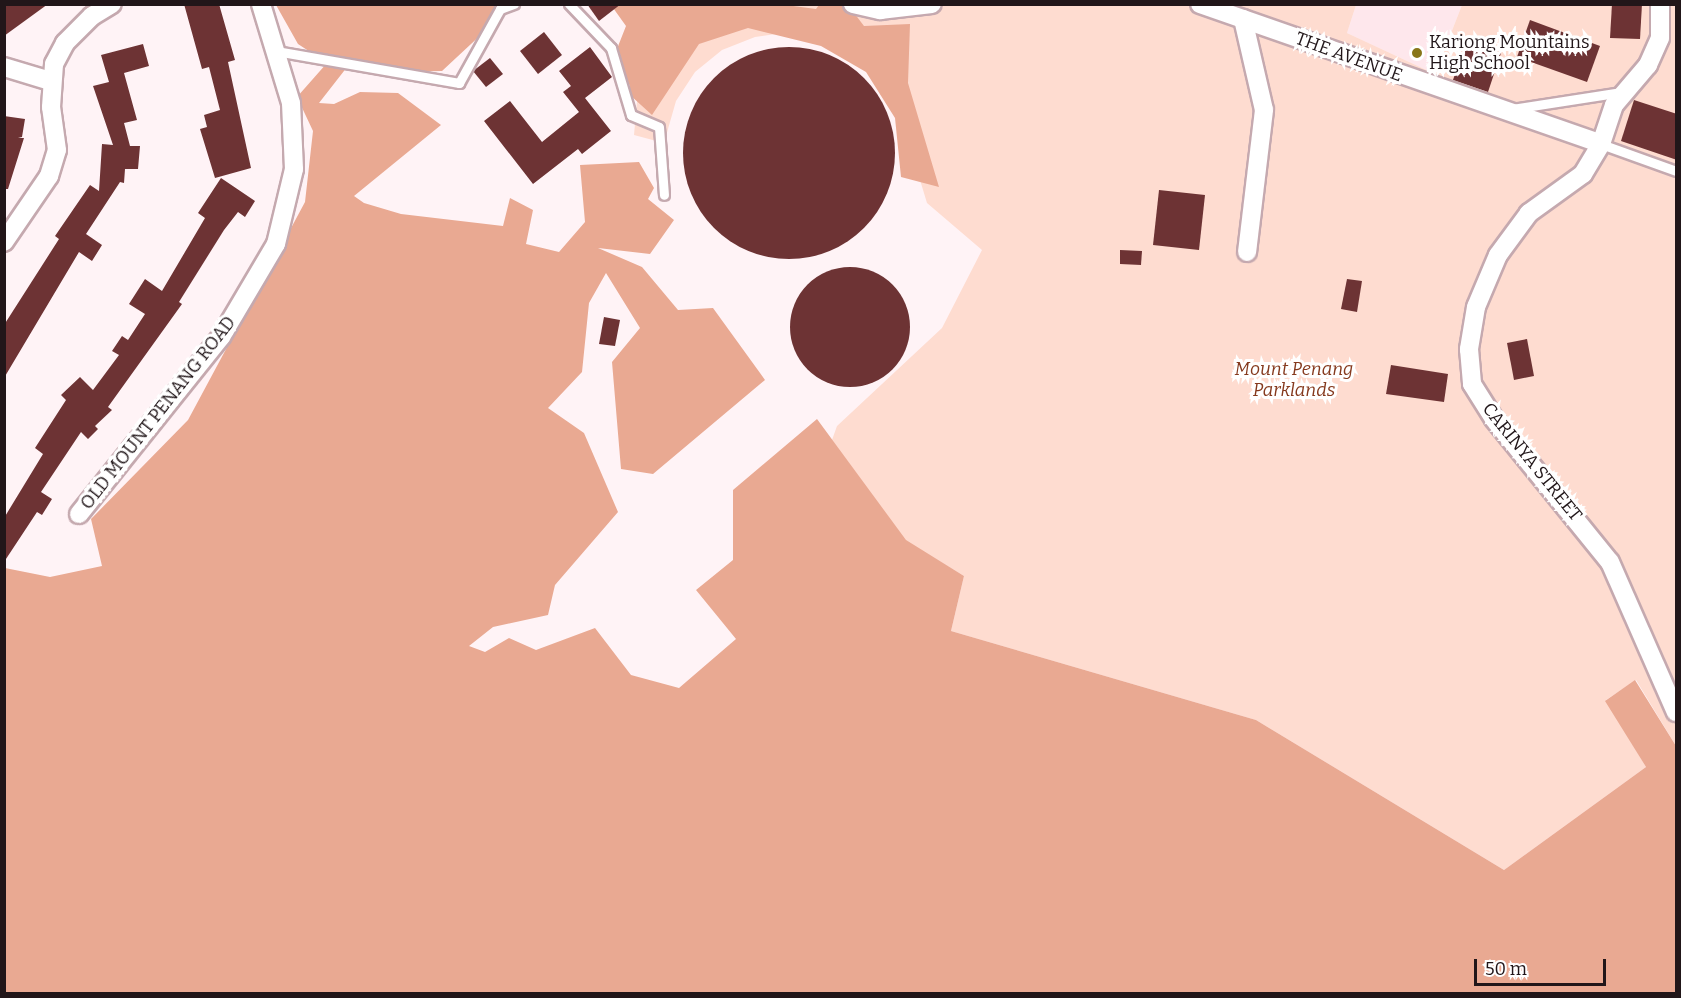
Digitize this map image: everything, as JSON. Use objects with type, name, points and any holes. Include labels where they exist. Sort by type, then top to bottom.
[{"type":"street","points":[[4,242],[49,176],[57,150],[50,81],[54,64],[65,43],[92,16],[111,4]]},
{"type":"street","name":"OLD MOUNT PENANG ROAD","points":[[79,514],[221,337],[276,244],[294,170],[291,103],[261,4]]},
{"type":"street","points":[[853,4],[880,10],[932,4]]},
{"type":"street","name":"THE AVENUE","points":[[1200,4],[1500,111],[1600,144]]},
{"type":"street","name":"CARINYA STREET","points":[[1660,4],[1660,38],[1648,65],[1614,105],[1600,144],[1583,174],[1529,213],[1498,255],[1476,307],[1469,349],[1472,384],[1494,419],[1610,562],[1677,712]]},
{"type":"street","points":[[1243,19],[1264,110],[1247,252]]},
{"type":"street","points":[[4,67],[50,81]]},
{"type":"lane","points":[[276,51],[459,83],[500,9],[514,4]]},
{"type":"lane","points":[[569,4],[611,48],[631,115],[659,128],[664,195]]},
{"type":"lane","points":[[1500,111],[1624,92]]},
{"type":"lane","points":[[1600,144],[1677,171]]},
{"type":"shaded area","points":[[778,4],[816,9],[819,5],[848,5],[864,26],[910,24],[908,83],[939,187],[901,177],[895,118],[866,72],[821,46],[748,28],[699,44],[652,115],[630,95],[630,85],[622,82],[613,59],[626,26],[611,5]]},
{"type":"shaded area","points":[[276,5],[513,5],[442,71],[388,72],[351,62],[319,103],[334,104],[360,92],[398,93],[441,125],[354,196],[364,203],[401,214],[503,226],[510,198],[533,210],[526,244],[559,252],[585,222],[580,165],[639,162],[654,188],[648,199],[674,220],[650,254],[598,248],[642,267],[678,310],[713,308],[765,380],[653,474],[621,469],[612,362],[640,328],[606,273],[589,303],[582,372],[548,408],[584,433],[618,512],[555,585],[548,615],[493,627],[469,646],[485,652],[509,638],[536,650],[595,628],[631,675],[679,688],[736,639],[696,590],[733,560],[733,490],[817,419],[906,540],[964,576],[951,631],[1256,720],[1504,870],[1646,767],[1605,701],[1635,680],[1676,746],[1676,993],[5,994],[5,568],[50,577],[102,566],[91,519],[188,420],[305,202],[313,131],[297,97],[327,63],[298,44]]},
{"type":"shaded area","name":"Kariong Mountains High School","points":[[1356,5],[1462,5],[1435,74],[1347,33]]},
{"type":"green space","name":"Mount Penang Parklands","points":[[621,5],[1356,5],[1347,33],[1435,74],[1462,5],[1676,5],[1676,746],[1636,680],[1606,700],[1646,767],[1504,870],[1256,720],[951,631],[964,576],[906,541],[832,440],[837,426],[942,328],[982,250],[927,203],[896,101],[854,52],[790,32],[755,37],[722,50],[695,72],[676,101],[664,143],[634,135],[642,45]]},
{"type":"building","points":[[4,4],[48,4],[4,36]]},
{"type":"building","points":[[184,4],[219,4],[235,60],[228,62],[251,168],[215,178],[200,129],[207,127],[204,115],[220,110],[209,67],[202,69]]},
{"type":"building","points":[[587,4],[621,4],[599,21]]},
{"type":"building","points":[[1612,4],[1642,4],[1640,39],[1610,38]]},
{"type":"building","points":[[1530,20],[1600,46],[1587,82],[1517,57]]},
{"type":"building","points":[[544,32],[562,55],[538,74],[520,51]]},
{"type":"building","points":[[1466,42],[1501,53],[1488,92],[1453,80]]},
{"type":"building","points":[[143,44],[149,66],[124,73],[137,120],[124,123],[130,146],[140,146],[138,169],[125,169],[124,183],[120,182],[86,234],[102,245],[92,261],[79,252],[4,378],[4,325],[59,239],[55,236],[90,185],[99,191],[102,144],[113,145],[93,86],[109,82],[101,55]]},
{"type":"building","points":[[590,47],[612,77],[585,98],[611,131],[582,154],[578,149],[533,184],[484,121],[510,101],[542,142],[579,112],[563,92],[571,86],[559,71]]},
{"type":"building","points":[[789,47],[810,49],[829,55],[848,65],[864,78],[877,94],[887,113],[893,132],[895,153],[893,174],[887,193],[877,212],[864,228],[848,241],[829,251],[810,257],[789,259],[768,257],[749,251],[730,241],[714,228],[701,212],[691,193],[685,174],[683,153],[685,132],[691,113],[701,94],[714,78],[730,65],[749,55],[768,49]]},
{"type":"building","points":[[490,58],[503,74],[486,87],[473,71]]},
{"type":"building","points":[[1634,100],[1677,114],[1677,160],[1621,141]]},
{"type":"building","points":[[4,116],[25,119],[22,137],[18,138],[24,138],[8,189],[4,189]]},
{"type":"building","points":[[221,178],[255,201],[245,217],[238,212],[224,230],[179,302],[182,304],[108,407],[112,410],[95,426],[98,429],[88,439],[81,432],[41,492],[52,499],[42,515],[37,512],[4,562],[4,518],[43,454],[35,448],[66,400],[61,395],[80,377],[93,390],[119,355],[112,351],[122,336],[128,340],[145,314],[129,304],[145,279],[162,291],[205,218],[198,213]]},
{"type":"building","points":[[1159,190],[1205,195],[1199,250],[1153,245]]},
{"type":"building","points":[[1120,250],[1142,251],[1141,265],[1120,264]]},
{"type":"building","points":[[850,267],[873,272],[892,285],[905,304],[910,327],[905,350],[892,369],[873,382],[850,387],[827,382],[808,369],[795,350],[790,327],[795,304],[808,285],[827,272]]},
{"type":"building","points":[[1347,279],[1362,281],[1357,312],[1341,309]]},
{"type":"building","points":[[604,317],[620,320],[615,346],[599,344]]},
{"type":"building","points":[[1527,339],[1534,376],[1514,380],[1507,343]]},
{"type":"building","points":[[1391,365],[1448,374],[1444,402],[1386,394]]},
{"type":"place","name":"Kariong Mountains High School","points":[[1417,53]]}]
